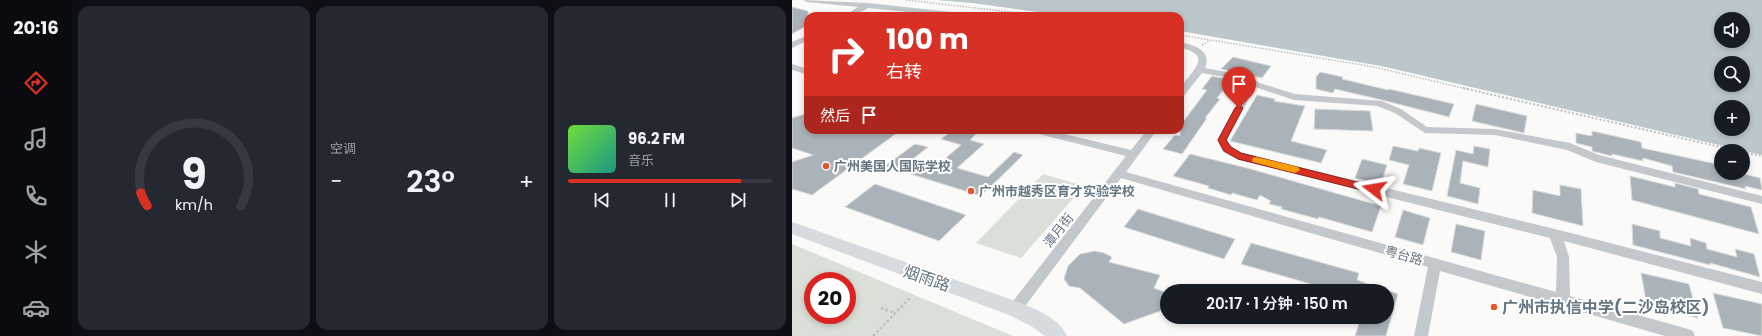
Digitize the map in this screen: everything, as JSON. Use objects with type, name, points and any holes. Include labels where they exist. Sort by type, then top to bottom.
[{"type":"main road","name":"烟雨路","points":[[792,228],[1015,309],[1035,318],[1049,327],[1058,336]]},
{"type":"street","points":[[807,0],[929,12]]},
{"type":"street","points":[[856,12],[868,6]]},
{"type":"street","points":[[792,45],[804,39]]},
{"type":"street","points":[[1184,46],[1196,50],[1201,55],[1202,66],[1184,90]]},
{"type":"street","points":[[1202,66],[1245,78],[1253,83],[1294,96],[1379,103],[1398,111],[1425,130],[1440,132],[1495,132],[1570,147],[1596,158],[1762,200]]},
{"type":"street","points":[[792,67],[804,71]]},
{"type":"street","points":[[1253,83],[1222,140],[1228,149],[1238,156],[1555,234],[1762,288]]},
{"type":"street","points":[[1051,134],[1132,154]]},
{"type":"street","name":"潭月街","points":[[1015,309],[1120,174],[1132,154],[1149,134]]},
{"type":"street","name":"粤台路","points":[[1120,174],[1688,336]]},
{"type":"street","points":[[1555,234],[1563,257],[1563,300]]},
{"type":"street","points":[[1421,336],[1436,264]]},
{"type":"path","points":[[906,0],[1015,12]]},
{"type":"path","points":[[1184,36],[1374,67],[1714,145]]},
{"type":"path","points":[[1196,50],[1211,40]]},
{"type":"path","points":[[1750,153],[1762,156]]},
{"type":"path","points":[[873,336],[910,298]]},
{"type":"path","points":[[881,308],[895,313]]},
{"type":"shaded area","points":[[936,0],[1762,0],[1762,155],[1750,152],[1750,144],[1715,144],[1381,66],[1184,32],[1184,12],[1038,12],[972,3]]},
{"type":"shaded area","points":[[1043,174],[1084,186],[1021,258],[976,243]]},
{"type":"shaded area","points":[[792,244],[1013,336],[792,336]]},
{"type":"building","points":[[792,7],[808,11],[804,12],[804,27],[792,34]]},
{"type":"building","points":[[1233,57],[1271,66],[1262,78],[1221,69]]},
{"type":"building","points":[[1320,72],[1388,90],[1454,104],[1449,117],[1335,89],[1333,93],[1316,89],[1316,77]]},
{"type":"building","points":[[1212,76],[1231,80],[1217,98],[1220,99],[1205,118],[1207,118],[1182,154],[1163,149],[1175,135],[1180,136],[1180,134],[1184,134],[1184,121],[1207,90],[1202,89]]},
{"type":"building","points":[[1257,95],[1275,99],[1274,101],[1305,106],[1291,141],[1327,150],[1321,163],[1230,141]]},
{"type":"building","points":[[1476,104],[1527,116],[1524,133],[1472,121]]},
{"type":"building","points":[[1315,109],[1370,111],[1373,131],[1314,129]]},
{"type":"building","name":"广州美国人国际学校","points":[[804,114],[804,134],[896,134],[812,195],[792,189],[792,162],[813,155],[792,148],[792,118]]},
{"type":"building","points":[[1592,131],[1641,142],[1642,148],[1714,163],[1714,180],[1750,180],[1750,175],[1760,178],[1762,190],[1745,186],[1746,189],[1673,172],[1672,166],[1643,158],[1643,161],[1612,154],[1612,156],[1592,151],[1592,147],[1576,143],[1576,133],[1592,136]]},
{"type":"building","points":[[948,134],[976,134],[970,140],[984,144],[957,168],[988,177],[1014,152],[1023,155],[981,196],[885,166],[915,144],[928,147],[909,162],[933,169],[961,145],[941,139]]},
{"type":"building","points":[[1393,146],[1418,151],[1419,148],[1441,153],[1432,191],[1403,184],[1409,165],[1389,160]]},
{"type":"building","points":[[1474,146],[1490,149],[1488,167],[1463,161],[1460,183],[1480,188],[1478,204],[1447,196],[1456,150],[1473,154]]},
{"type":"building","points":[[1190,154],[1247,168],[1381,206],[1372,232],[1319,217],[1318,219],[1281,209],[1282,207],[1269,204],[1271,201],[1260,195],[1257,200],[1232,193],[1231,195],[1208,188],[1209,186],[1173,176]]},
{"type":"building","points":[[1362,159],[1387,165],[1381,184],[1355,178]]},
{"type":"building","points":[[1630,176],[1675,187],[1675,183],[1698,189],[1699,194],[1751,207],[1759,234],[1632,200]]},
{"type":"building","points":[[875,184],[966,215],[939,241],[845,207]]},
{"type":"building","points":[[1560,185],[1581,189],[1583,226],[1532,213],[1533,190],[1560,196]]},
{"type":"building","points":[[1138,209],[1235,239],[1224,259],[1124,227]]},
{"type":"building","points":[[1403,210],[1430,218],[1423,245],[1395,237]]},
{"type":"building","points":[[1456,224],[1485,231],[1481,260],[1451,252]]},
{"type":"building","points":[[1632,224],[1660,231],[1660,238],[1691,246],[1690,238],[1706,243],[1707,249],[1737,257],[1735,249],[1754,254],[1760,277],[1710,263],[1710,265],[1633,245]]},
{"type":"building","points":[[1251,243],[1359,273],[1357,280],[1369,284],[1311,284],[1241,264]]},
{"type":"building","points":[[1095,251],[1104,253],[1112,257],[1109,262],[1160,275],[1154,288],[1160,290],[1160,311],[1124,324],[1080,288],[1069,286],[1064,279],[1068,266],[1080,254]]},
{"type":"building","points":[[1641,273],[1689,284],[1698,318],[1647,306]]},
{"type":"building","points":[[1394,293],[1398,294],[1394,308]]},
{"type":"building","points":[[1713,293],[1762,304],[1762,336],[1723,328]]},
{"type":"building","points":[[1359,324],[1389,324],[1386,336],[1355,336]]},
{"type":"slow traffic","points":[[1256,160],[1295,170]]},
{"type":"place","name":"广州美国人国际学校","points":[[826,166]]},
{"type":"place","name":"广州市越秀区育才实验学校","points":[[971,191]]},
{"type":"place","name":"广州市执信中学(二沙岛校区)","points":[[1494,307]]},
{"type":"route","points":[[1239,108],[1222,140],[1228,149],[1238,156],[1374,189]]}]
